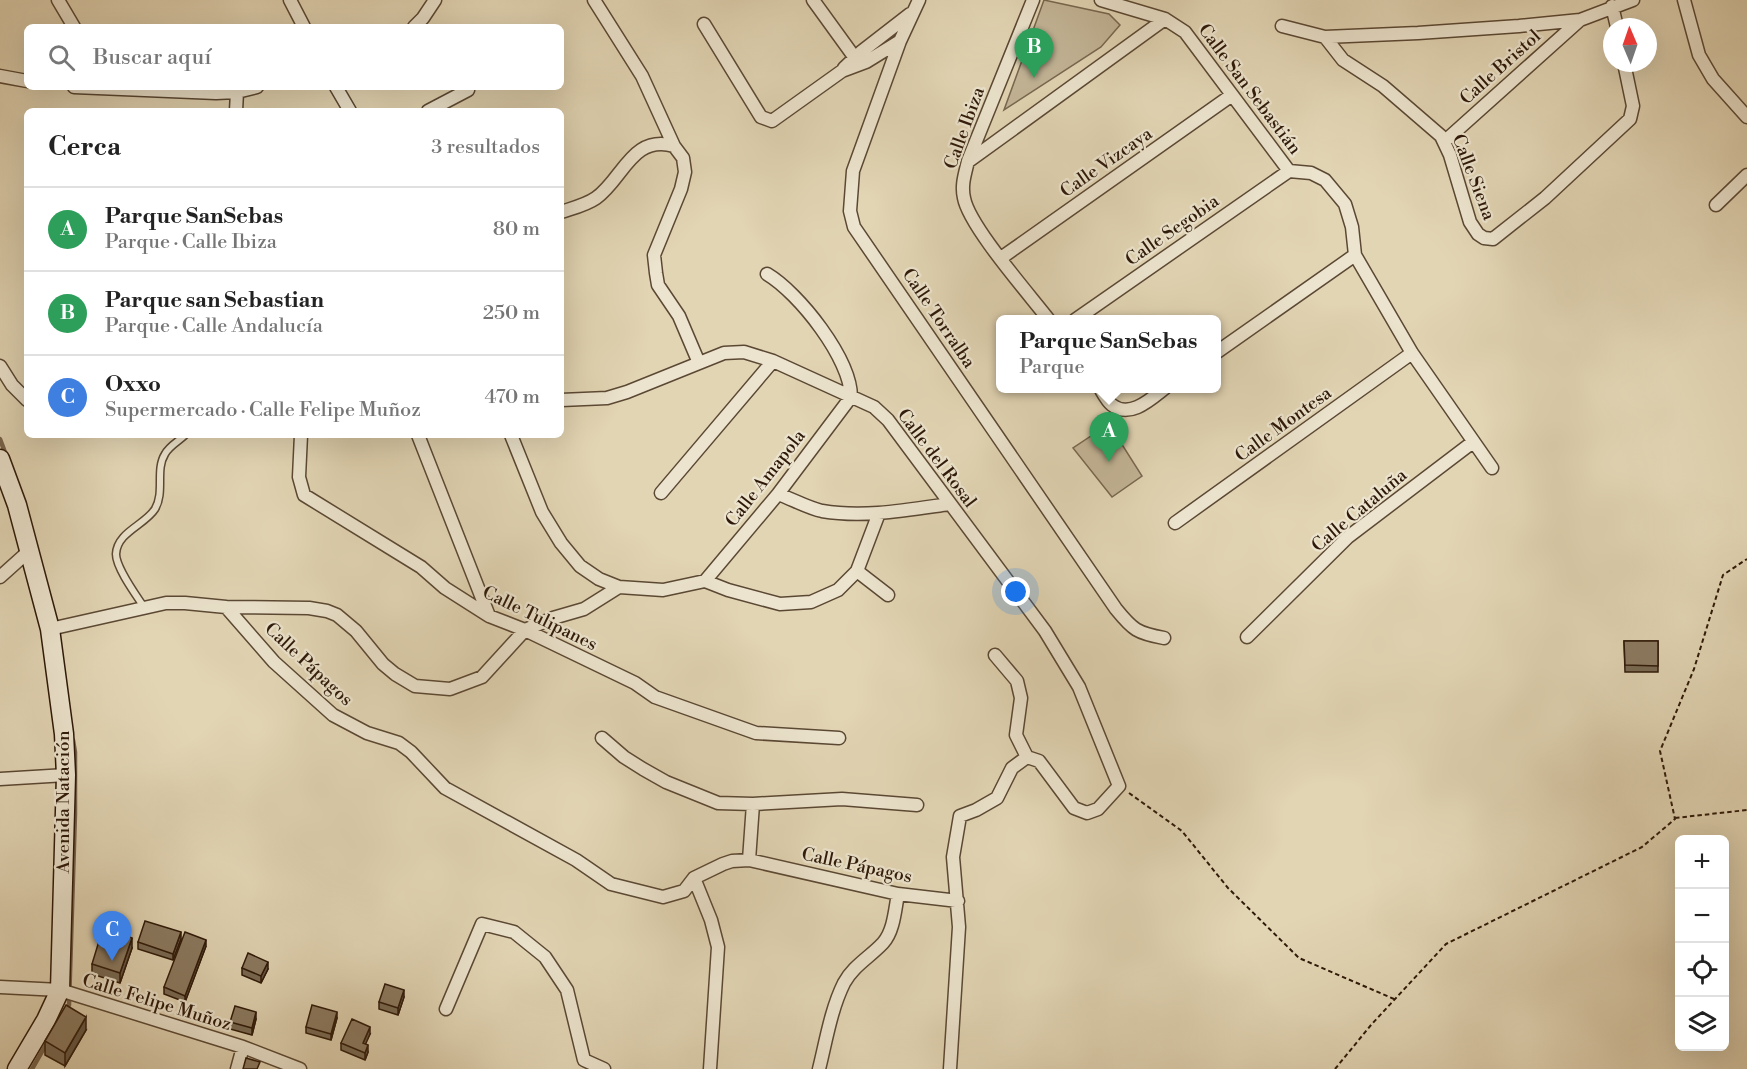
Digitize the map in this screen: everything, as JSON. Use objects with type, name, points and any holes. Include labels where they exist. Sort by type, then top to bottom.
[{"type":"street","points":[[58,0],[72,24]]},
{"type":"street","points":[[290,0],[302,24]]},
{"type":"street","points":[[417,24],[435,0]]},
{"type":"street","points":[[594,0],[642,76],[674,146],[683,158],[685,172],[681,189],[654,255],[658,285],[679,316],[699,363]]},
{"type":"street","points":[[813,0],[855,58]]},
{"type":"street","name":"Calle Ibiza","points":[[1033,0],[968,161],[963,185],[964,200],[973,220],[1045,315]]},
{"type":"street","name":"Calle San Sebastián","points":[[1101,0],[1165,19],[1185,32],[1289,171],[1311,173],[1325,180],[1335,191],[1345,204],[1352,227],[1355,255],[1412,353],[1492,468]]},
{"type":"street","points":[[1282,26],[1325,37],[1519,26],[1580,20],[1612,6],[1633,0]]},
{"type":"street","points":[[1684,0],[1699,55],[1713,79],[1747,117]]},
{"type":"street","points":[[704,24],[761,117],[764,120],[775,121],[842,71],[916,6]]},
{"type":"street","name":"Calle Torralba","points":[[916,6],[900,40],[853,171],[850,211],[854,227],[1116,609],[1129,625],[1142,634],[1164,638]]},
{"type":"street","points":[[1612,6],[1615,18]]},
{"type":"street","points":[[968,161],[1165,19]]},
{"type":"street","name":"Calle Bristol","points":[[1445,141],[1580,20]]},
{"type":"street","name":"Calle Siena","points":[[1325,37],[1343,60],[1383,86],[1430,125],[1445,141],[1470,222],[1478,234],[1484,238],[1493,239],[1545,198],[1630,119],[1634,106],[1626,72]]},
{"type":"street","points":[[842,71],[866,62],[900,40]]},
{"type":"street","points":[[0,76],[24,80]]},
{"type":"street","points":[[175,90],[237,92],[245,90]]},
{"type":"street","points":[[338,90],[348,108]]},
{"type":"street","points":[[434,108],[468,90]]},
{"type":"street","points":[[236,108],[237,92]]},
{"type":"street","name":"Calle Vizcaya","points":[[1001,258],[1232,95]]},
{"type":"street","points":[[564,211],[598,197],[641,148],[665,143],[674,146]]},
{"type":"street","name":"Calle Segobia","points":[[1082,315],[1289,171]]},
{"type":"street","points":[[1716,205],[1747,175]]},
{"type":"street","points":[[1221,349],[1355,255]]},
{"type":"street","points":[[767,274],[777,280],[798,300],[830,342],[848,376],[851,397]]},
{"type":"street","name":"Calle del Rosal","points":[[564,400],[607,398],[723,353],[744,352],[773,361],[874,407],[888,420],[1046,631],[1079,687],[1119,786]]},
{"type":"street","name":"Calle Montesa","points":[[1175,523],[1412,353]]},
{"type":"street","points":[[661,493],[773,361]]},
{"type":"street","points":[[0,366],[12,385],[24,396]]},
{"type":"street","points":[[1104,393],[1112,405],[1126,410],[1138,408],[1158,393]]},
{"type":"street","name":"Calle Amapola","points":[[705,581],[778,494],[851,397]]},
{"type":"street","name":"Calle Tulipanes","points":[[301,438],[299,477],[304,495],[421,567],[445,588],[489,616],[525,630],[635,682],[655,697],[756,733],[839,738]]},
{"type":"street","points":[[419,438],[489,616]]},
{"type":"street","points":[[512,438],[542,512],[561,543],[580,566],[599,579],[619,587],[663,590],[705,581],[728,590],[780,604],[812,602],[838,590],[857,571],[879,513]]},
{"type":"street","name":"Calle Cataluña","points":[[1247,637],[1348,537],[1473,442]]},
{"type":"street","name":"Avenida Natación","points":[[0,459],[17,505],[50,629],[64,734],[66,775],[60,990],[46,1020],[17,1069]]},
{"type":"street","points":[[778,494],[820,511],[879,513],[949,504]]},
{"type":"street","points":[[0,577],[29,551]]},
{"type":"street","points":[[857,571],[888,595]]},
{"type":"street","points":[[50,629],[176,602],[226,607],[309,608],[337,615],[356,631],[383,664],[415,686],[450,688],[482,677],[525,630],[553,618],[584,609],[619,587]]},
{"type":"street","name":"Calle Pápagos","points":[[226,607],[274,662],[333,715],[367,733],[399,743],[411,752],[439,783],[460,798],[510,822],[576,860],[611,884],[663,897],[684,891],[694,878],[732,861],[749,860],[898,894],[958,901]]},
{"type":"street","points":[[995,655],[1017,681],[1021,698],[1016,735],[1027,757],[1039,761],[1074,808],[1087,813],[1098,809],[1119,786]]},
{"type":"street","points":[[602,738],[624,757],[666,782],[718,802],[753,804],[842,799],[917,805]]},
{"type":"street","points":[[950,1069],[958,956],[958,901],[953,857],[960,816],[997,798],[1012,768],[1027,757]]},
{"type":"street","points":[[0,779],[66,775]]},
{"type":"street","points":[[749,860],[753,804]]},
{"type":"street","points":[[694,878],[711,920],[718,947],[710,1069]]},
{"type":"street","points":[[819,1069],[838,996],[845,981],[888,936],[898,894]]},
{"type":"street","points":[[446,1009],[482,924],[514,932],[545,957],[567,990],[584,1060],[604,1069]]},
{"type":"street","name":"Calle Felipe Muñoz","points":[[0,987],[60,990],[243,1047],[300,1069]]},
{"type":"street","points":[[237,1069],[243,1047]]},
{"type":"lane","points":[[144,608],[123,571],[116,553],[124,537],[155,508],[165,453],[182,438]]},
{"type":"path","points":[[1675,819],[1660,751],[1694,669],[1723,575],[1747,559]]},
{"type":"path","points":[[1119,786],[1182,831],[1228,888],[1299,958],[1394,999]]},
{"type":"path","points":[[1335,1069],[1394,999],[1446,944],[1642,847],[1675,819],[1747,810]]},
{"type":"shaded area","points":[[1044,0],[1109,14],[1120,25],[1101,47],[1004,110]]},
{"type":"shaded area","points":[[1109,424],[1142,476],[1112,497],[1073,448]]},
{"type":"building","points":[[1624,641],[1658,641],[1658,666],[1625,665]]},
{"type":"building","points":[[145,921],[181,932],[173,954],[138,942]]},
{"type":"building","points":[[103,928],[132,938],[120,973],[92,964]]},
{"type":"building","points":[[185,932],[206,940],[185,996],[164,987]]},
{"type":"building","points":[[248,953],[268,962],[261,976],[242,968]]},
{"type":"building","points":[[385,984],[404,990],[398,1008],[379,1002]]},
{"type":"building","points":[[66,1005],[86,1017],[65,1053],[45,1041]]},
{"type":"building","points":[[312,1005],[337,1012],[331,1034],[306,1027]]},
{"type":"building","points":[[235,1006],[256,1012],[252,1028],[230,1022]]},
{"type":"building","points":[[352,1019],[370,1027],[363,1043],[368,1045],[365,1053],[341,1043]]},
{"type":"building","points":[[246,1058],[260,1062],[257,1069],[243,1069]]},
{"type":"waterway","points":[[0,439],[6,455]]},
{"type":"waterway","points":[[66,1009],[69,1005],[75,814],[73,740]]},
{"type":"waterway","points":[[32,1069],[47,1043]]},
{"type":"place","name":"Parque san Sebastian","points":[[1034,78]]},
{"type":"place","name":"Parque SanSebas","points":[[1109,462]]},
{"type":"place","name":"Oxxo","points":[[112,961]]}]
